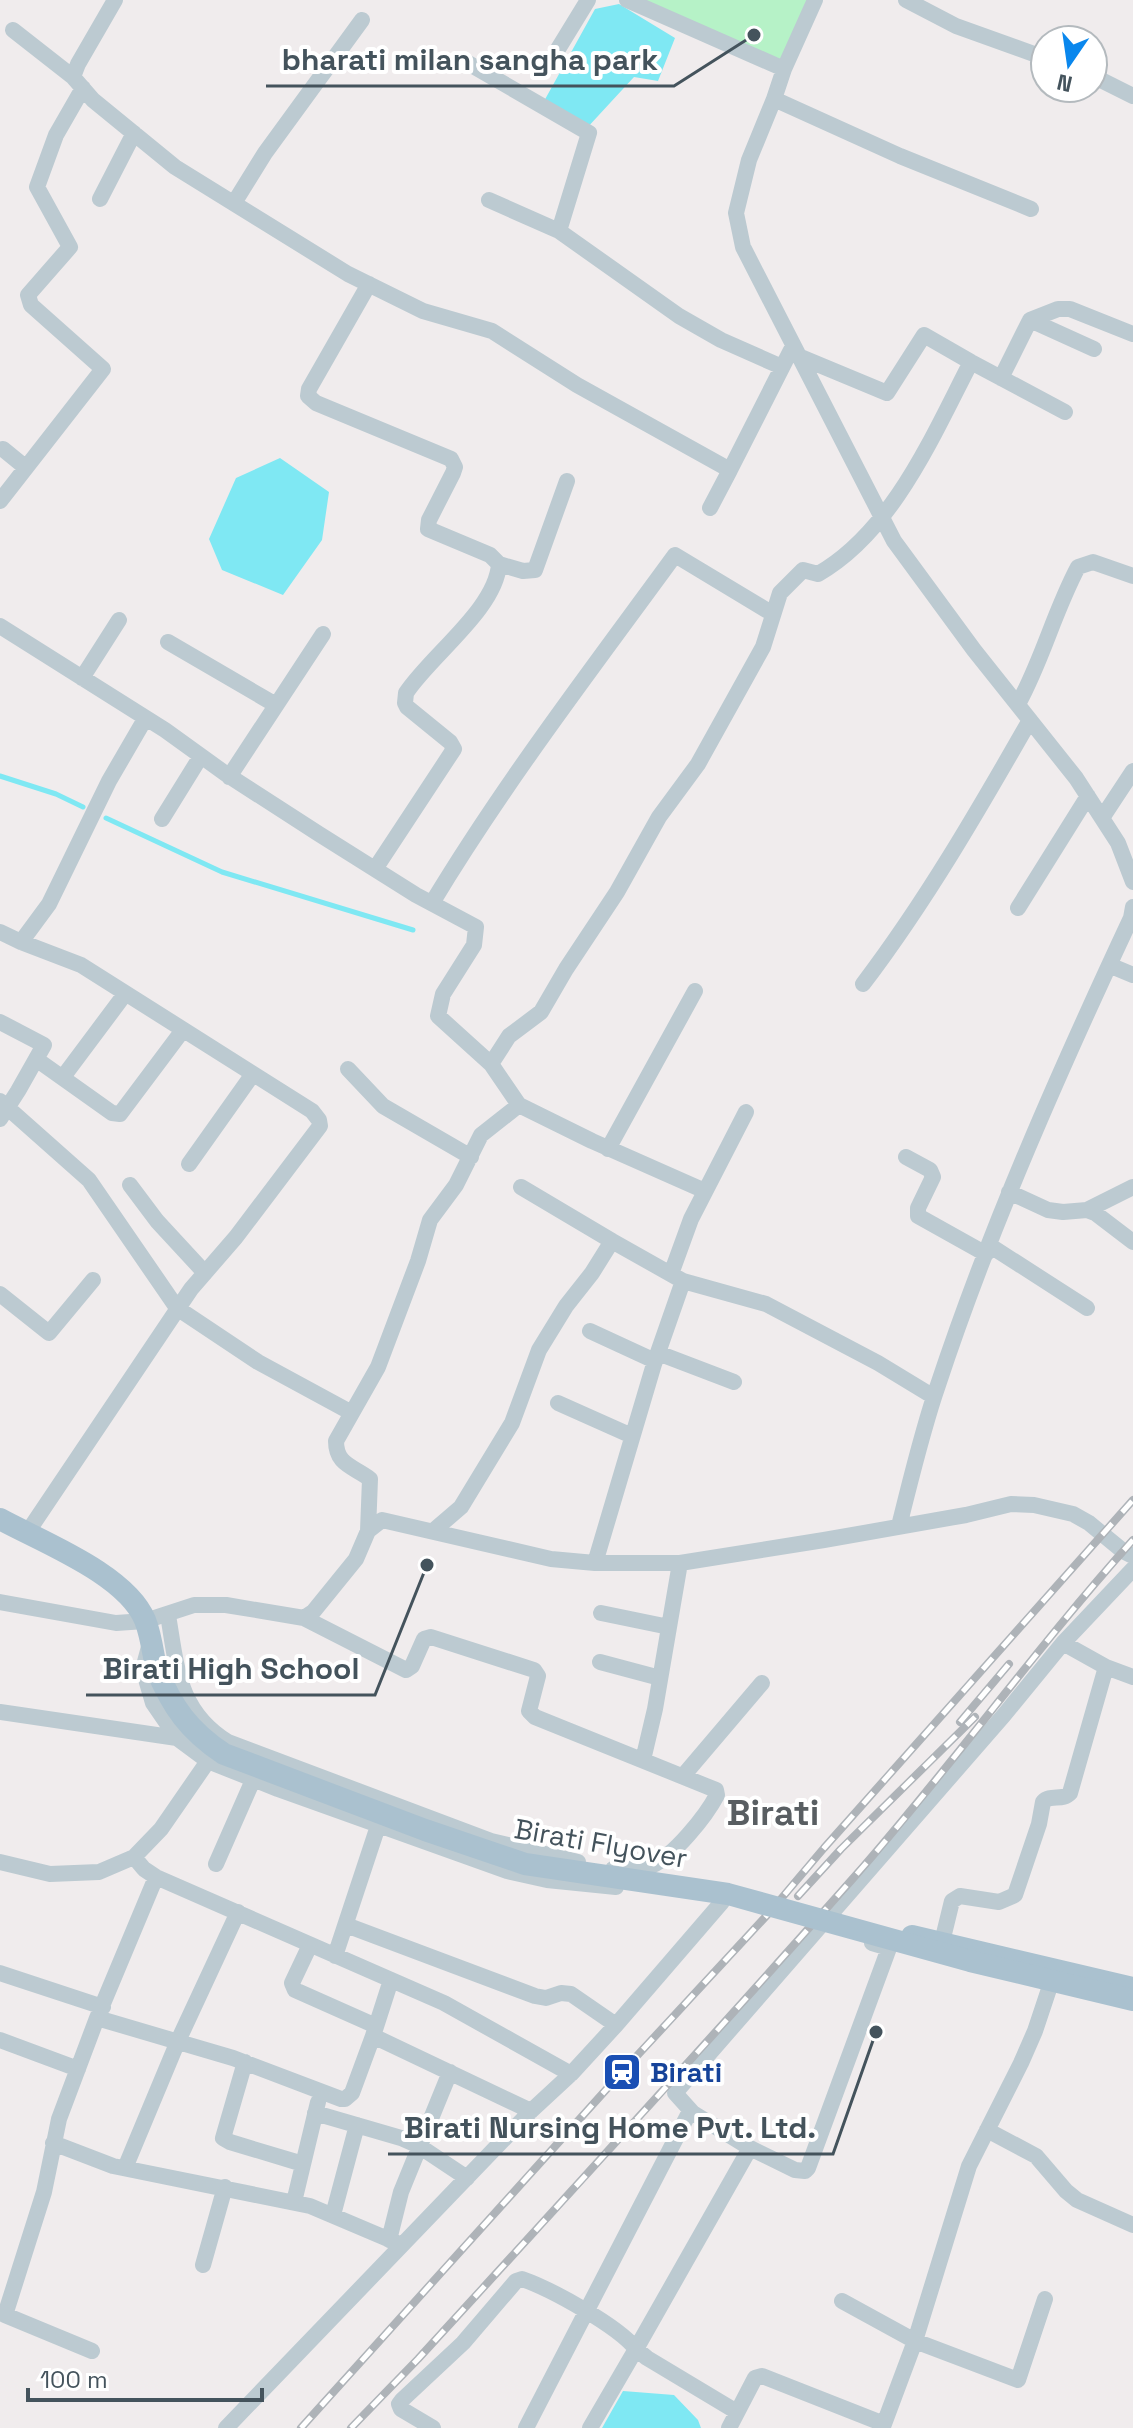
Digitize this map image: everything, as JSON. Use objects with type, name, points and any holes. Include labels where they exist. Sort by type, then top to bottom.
[{"type":"main road","points":[[0,1519],[71,1555],[122,1590],[135,1604],[148,1631]]},
{"type":"main road","name":"Birati Flyover","points":[[148,1631],[156,1668],[168,1697],[205,1741],[224,1754],[507,1859],[557,1871],[728,1894],[970,1961],[1133,2000]]},
{"type":"main road","points":[[1133,1988],[932,1939],[898,1935],[893,1938],[889,1948],[1133,2009]]},
{"type":"street","points":[[0,501],[103,369],[31,305],[28,295],[70,247],[37,187],[78,82],[78,64],[115,0]]},
{"type":"street","points":[[547,67],[588,0]]},
{"type":"street","points":[[627,0],[784,69]]},
{"type":"street","points":[[815,0],[749,160],[736,213],[743,247],[894,541],[974,650],[1076,778],[1118,843],[1133,882]]},
{"type":"street","points":[[906,0],[956,26],[1029,52]]},
{"type":"street","points":[[234,203],[265,153],[362,20]]},
{"type":"street","points":[[13,30],[175,167],[348,274],[423,311],[492,331],[577,385],[730,470]]},
{"type":"street","points":[[468,63],[589,133],[559,231]]},
{"type":"street","points":[[1109,84],[1133,96]]},
{"type":"street","points":[[774,99],[900,156],[1031,209]]},
{"type":"street","points":[[100,199],[134,133]]},
{"type":"street","points":[[489,200],[559,231],[679,316],[721,340],[782,367]]},
{"type":"street","points":[[369,284],[309,389],[308,396],[316,403],[451,459],[455,467],[429,520],[428,529],[490,555],[499,564],[523,571],[535,570],[567,481]]},
{"type":"street","points":[[1001,378],[1030,320],[1058,309],[1070,309],[1133,334]]},
{"type":"street","points":[[1030,320],[1094,349]]},
{"type":"street","points":[[796,351],[887,393],[924,335],[1065,412]]},
{"type":"street","points":[[710,508],[782,367],[796,351]]},
{"type":"street","points":[[491,1064],[509,1036],[541,1012],[617,892],[659,817],[698,764],[763,647],[780,593],[803,570],[818,574],[833,566],[882,519],[915,470],[971,362]]},
{"type":"street","points":[[3,449],[25,467]]},
{"type":"street","points":[[432,903],[546,731],[675,555],[773,614]]},
{"type":"street","points":[[1018,704],[1032,679],[1061,598],[1078,567],[1093,562],[1133,576]]},
{"type":"street","points":[[375,869],[454,749],[450,742],[407,707],[406,693],[483,603],[497,579],[499,564]]},
{"type":"street","points":[[82,678],[119,620]]},
{"type":"street","points":[[0,626],[229,777],[375,869],[476,927],[474,945],[443,994],[438,1016],[491,1064],[519,1105],[608,1149],[705,1191]]},
{"type":"street","points":[[229,777],[323,634]]},
{"type":"street","points":[[168,642],[276,705]]},
{"type":"street","points":[[21,942],[49,904],[109,781],[145,719]]},
{"type":"street","points":[[863,984],[927,894],[1030,720]]},
{"type":"street","points":[[162,819],[201,756]]},
{"type":"street","points":[[1102,818],[1133,771]]},
{"type":"street","points":[[1018,908],[1088,796]]},
{"type":"street","points":[[899,1526],[934,1397],[1009,1192],[1131,918],[1133,907]]},
{"type":"street","points":[[0,932],[81,965],[312,1111],[320,1126],[236,1237],[177,1308],[27,1533]]},
{"type":"street","points":[[1109,965],[1133,975]]},
{"type":"street","points":[[608,1149],[695,991]]},
{"type":"street","points":[[63,1077],[125,994]]},
{"type":"street","points":[[0,1022],[44,1045],[3,1109],[89,1180],[177,1308],[258,1362],[352,1413]]},
{"type":"street","points":[[36,1059],[112,1113],[120,1114],[183,1030]]},
{"type":"street","points":[[348,1069],[383,1106],[471,1157]]},
{"type":"street","points":[[189,1164],[253,1074]]},
{"type":"street","points":[[304,1618],[313,1612],[356,1559],[368,1531],[370,1479],[339,1459],[336,1441],[378,1367],[430,1220],[456,1185],[481,1135],[519,1105]]},
{"type":"street","points":[[595,1563],[657,1357],[691,1219],[746,1112]]},
{"type":"street","points":[[906,1157],[930,1170],[933,1177],[918,1208],[918,1216],[988,1250],[1087,1308]]},
{"type":"street","points":[[130,1185],[157,1221],[205,1273]]},
{"type":"street","points":[[521,1187],[677,1277],[766,1304],[878,1363],[934,1397]]},
{"type":"street","points":[[1009,1192],[1048,1210],[1063,1212],[1087,1210],[1133,1187]]},
{"type":"street","points":[[1087,1210],[1133,1242]]},
{"type":"street","points":[[433,1531],[461,1507],[512,1423],[539,1350],[612,1241]]},
{"type":"street","points":[[0,1294],[49,1333],[93,1280]]},
{"type":"street","points":[[590,1331],[734,1382]]},
{"type":"street","points":[[558,1403],[632,1436]]},
{"type":"street","points":[[368,1531],[382,1520],[551,1559],[595,1563],[680,1563],[966,1515],[1011,1504],[1034,1505],[1073,1514],[1133,1556]]},
{"type":"street","points":[[643,1760],[680,1563]]},
{"type":"street","points":[[168,1615],[180,1681],[187,1701],[198,1717],[219,1736],[252,1752],[491,1841],[612,1869],[648,1867],[673,1851],[717,1797],[716,1790],[531,1715],[529,1708],[538,1676],[534,1670],[431,1637],[424,1639],[412,1666],[406,1670],[304,1618],[226,1605],[194,1605],[168,1615],[148,1631],[143,1669],[147,1688],[164,1721],[177,1738],[208,1761],[470,1860],[515,1873],[547,1880],[646,1890],[722,1902],[819,1927],[889,1948],[805,2171],[795,2170],[750,2148],[693,2113],[675,2093],[819,1927],[1063,1643],[1133,1569]]},
{"type":"street","points":[[0,1602],[148,1631]]},
{"type":"street","points":[[601,1613],[669,1627]]},
{"type":"street","points":[[1063,1643],[1106,1667],[1133,1677]]},
{"type":"street","points":[[600,1662],[660,1678]]},
{"type":"street","points":[[932,1939],[955,1897],[999,1902],[1015,1895],[1039,1824],[1043,1802],[1048,1798],[1066,1797],[1070,1793],[1106,1667]]},
{"type":"street","points":[[683,1776],[762,1683]]},
{"type":"street","points":[[0,1712],[177,1738]]},
{"type":"street","points":[[0,1862],[50,1874],[99,1872],[134,1857],[161,1829],[208,1761]]},
{"type":"street","points":[[216,1864],[253,1780]]},
{"type":"street","points":[[335,1956],[378,1826]]},
{"type":"street","points":[[134,1857],[156,1877],[444,2003],[571,2074]]},
{"type":"street","points":[[92,2351],[3,2314],[44,2192],[59,2119],[156,1877]]},
{"type":"street","points":[[226,2428],[395,2242],[467,2178],[571,2074],[722,1902]]},
{"type":"street","points":[[125,2168],[178,2041],[238,1912]]},
{"type":"street","points":[[346,1925],[535,1996],[546,1998],[561,1993],[571,1994],[616,2025]]},
{"type":"street","points":[[310,1945],[293,1979],[295,1990],[531,2111]]},
{"type":"street","points":[[0,1973],[100,2013],[245,2062],[341,2099],[349,2096],[391,1980]]},
{"type":"street","points":[[729,2428],[755,2378],[762,2376],[889,2426],[969,2166],[1035,2031],[1049,1989]]},
{"type":"street","points":[[0,2040],[78,2069]]},
{"type":"street","points":[[245,2062],[223,2138],[303,2164]]},
{"type":"street","points":[[395,2242],[401,2192],[450,2072]]},
{"type":"street","points":[[294,2202],[321,2090]]},
{"type":"street","points":[[315,2113],[382,2131],[419,2146],[467,2178]]},
{"type":"street","points":[[526,2428],[685,2120],[689,2113],[693,2113]]},
{"type":"street","points":[[333,2215],[357,2125]]},
{"type":"street","points":[[987,2130],[1043,2161],[1077,2200],[1133,2225]]},
{"type":"street","points":[[53,2143],[104,2163],[294,2202],[395,2242]]},
{"type":"street","points":[[590,2428],[750,2148]]},
{"type":"street","points":[[203,2265],[225,2187]]},
{"type":"street","points":[[433,2428],[401,2409],[399,2404],[463,2343],[516,2281],[525,2279],[621,2333],[647,2358],[737,2412]]},
{"type":"street","points":[[842,2301],[915,2341],[1018,2380],[1045,2299]]},
{"type":"green space","points":[[627,0],[820,0],[784,69]]},
{"type":"water","points":[[619,4],[675,38],[658,81],[634,77],[586,129],[543,103],[595,9]]},
{"type":"water","points":[[280,458],[329,492],[322,540],[283,595],[222,570],[209,539],[236,478]]},
{"type":"water","points":[[623,2391],[674,2395],[698,2420],[701,2428],[602,2428]]},
{"type":"waterway","points":[[0,776],[56,794],[83,807]]},
{"type":"waterway","points":[[106,818],[222,872],[413,930]]},
{"type":"railway","points":[[301,2428],[769,1913],[1133,1500]]},
{"type":"railway","points":[[351,2428],[418,2359],[856,1875],[1133,1540]]},
{"type":"railway","points":[[960,1722],[1009,1664]]},
{"type":"railway","points":[[798,1896],[841,1849],[975,1717]]},
{"type":"place","name":"bharati milan sangha park","points":[[754,35]]},
{"type":"place","name":"Birati High School","points":[[427,1565]]},
{"type":"place","name":"Birati Nursing Home Pvt. Ltd.","points":[[876,2032]]},
{"type":"place","name":"Birati","points":[[622,2072]]},
{"type":"district","name":"Birati","points":[[773,1812]]}]
